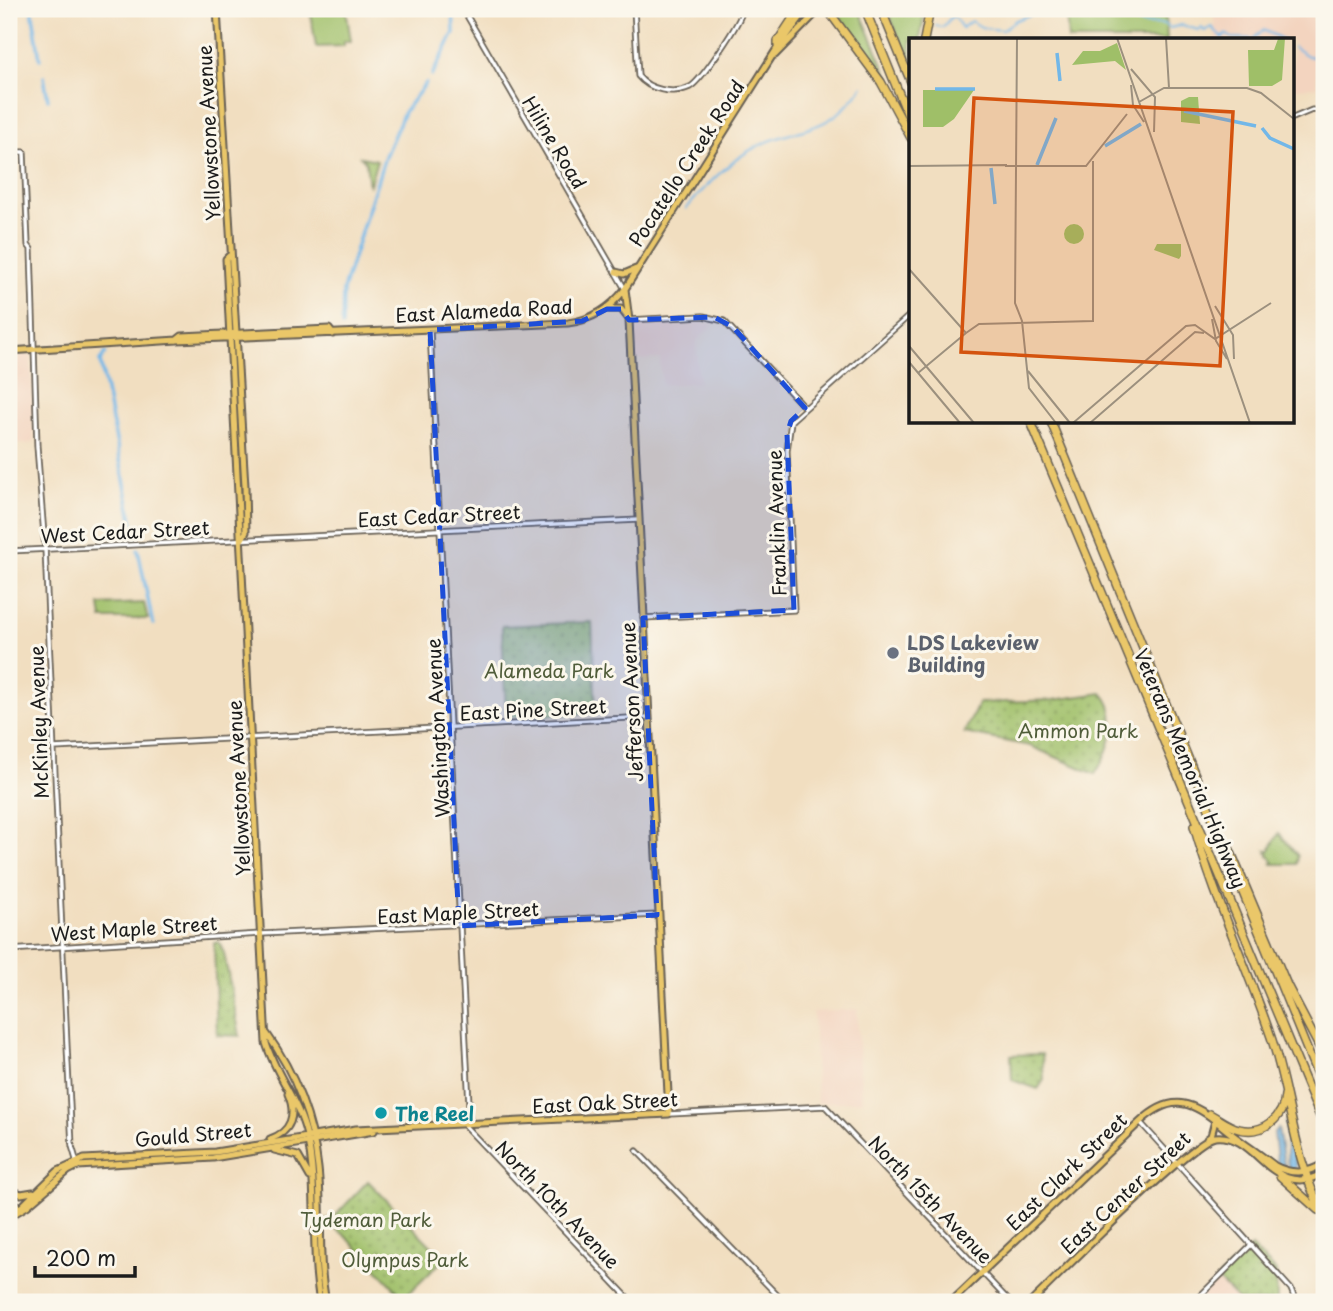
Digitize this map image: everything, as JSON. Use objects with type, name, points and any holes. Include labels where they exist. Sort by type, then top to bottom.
[{"type":"highway","points":[[778,46],[778,41],[799,9]]},
{"type":"highway","points":[[827,9],[881,82],[909,134]]},
{"type":"highway","points":[[865,9],[909,118]]},
{"type":"highway","points":[[881,9],[909,77]]},
{"type":"highway","points":[[925,38],[930,9]]},
{"type":"highway","name":"Veterans Memorial Highway","points":[[1032,424],[1324,1126]]},
{"type":"highway","name":"Veterans Memorial Highway","points":[[1052,424],[1324,1091]]},
{"type":"highway","points":[[1200,785],[1287,985],[1324,1056]]},
{"type":"highway","points":[[1192,814],[1219,900],[1270,1036],[1285,1083],[1306,1176],[1324,1216]]},
{"type":"highway","points":[[1210,1114],[1238,1129],[1249,1130],[1265,1126],[1276,1119],[1285,1105],[1285,1083]]},
{"type":"highway","points":[[1280,1176],[1324,1216]]},
{"type":"main road","name":"Yellowstone Avenue","points":[[217,9],[229,256],[232,259],[233,336],[246,532],[242,539],[267,1034],[270,1056],[298,1106],[310,1138]]},
{"type":"main road","name":"Pocatello Creek Road","points":[[775,55],[778,46],[807,9]]},
{"type":"main road","name":"Pocatello Creek Road","points":[[625,289],[775,55],[820,9]]},
{"type":"main road","points":[[616,272],[624,274],[636,270]]},
{"type":"main road","name":"East Alameda Road","points":[[9,351],[233,336],[430,330],[582,321],[607,309],[625,289]]},
{"type":"main road","name":"Jefferson Avenue","points":[[625,289],[629,320],[669,1114]]},
{"type":"main road","points":[[607,309],[621,309],[629,320]]},
{"type":"main road","name":"Yellowstone Avenue","points":[[267,1034],[301,1095],[310,1138]]},
{"type":"main road","points":[[244,1147],[275,1137],[289,1126],[292,1106],[284,1082]]},
{"type":"main road","name":"East Clark Street","points":[[951,1302],[1159,1107],[1173,1103],[1195,1105],[1210,1114]]},
{"type":"main road","name":"East Oak Street","points":[[310,1138],[385,1129],[669,1114]]},
{"type":"main road","points":[[1210,1114],[1215,1121],[1275,1166],[1306,1176],[1324,1173]]},
{"type":"main road","points":[[1207,1139],[1211,1136],[1215,1121]]},
{"type":"main road","name":"East Center Street","points":[[1031,1302],[1178,1162],[1207,1139],[1220,1137],[1235,1141],[1280,1176],[1306,1176]]},
{"type":"main road","points":[[310,1138],[313,1260],[320,1302]]},
{"type":"main road","points":[[310,1138],[318,1169],[321,1269],[326,1302]]},
{"type":"main road","name":"Gould Street","points":[[77,1163],[206,1153],[310,1138]]},
{"type":"main road","name":"Gould Street","points":[[77,1163],[206,1158],[256,1151],[310,1138]]},
{"type":"main road","points":[[256,1151],[285,1151],[298,1156],[307,1167],[313,1186]]},
{"type":"main road","points":[[19,1209],[65,1166],[77,1163]]},
{"type":"main road","points":[[9,1217],[77,1163]]},
{"type":"main road","points":[[1306,1176],[1324,1163]]},
{"type":"main road","points":[[9,1191],[21,1194],[36,1192]]},
{"type":"main road","points":[[9,1191],[19,1209]]},
{"type":"main road","points":[[9,1202],[19,1209]]},
{"type":"street","name":"Hiline Road","points":[[463,9],[485,52],[625,289]]},
{"type":"street","points":[[634,9],[638,76],[650,87],[675,90],[693,85],[738,22],[743,9]]},
{"type":"street","points":[[1294,118],[1312,110],[1324,111]]},
{"type":"street","name":"McKinley Avenue","points":[[9,152],[24,152],[72,1146],[77,1163]]},
{"type":"street","points":[[629,320],[703,316],[724,321],[806,408],[909,316]]},
{"type":"street","name":"Washington Avenue","points":[[430,330],[451,727],[467,1124]]},
{"type":"street","name":"Franklin Avenue","points":[[643,618],[794,610],[787,435],[791,421],[806,408]]},
{"type":"street","name":"East Cedar Street","points":[[242,539],[638,520]]},
{"type":"street","name":"West Cedar Street","points":[[9,551],[242,539]]},
{"type":"street","name":"East Pine Street","points":[[54,748],[648,717]]},
{"type":"street","name":"East Maple Street","points":[[261,934],[657,915]]},
{"type":"street","name":"West Maple Street","points":[[9,950],[261,934]]},
{"type":"street","name":"East Oak Street","points":[[669,1114],[825,1106]]},
{"type":"street","name":"North 15th Avenue","points":[[825,1106],[1010,1302]]},
{"type":"street","points":[[1140,1122],[1291,1289],[1296,1302]]},
{"type":"street","name":"North 10th Avenue","points":[[467,1124],[632,1302]]},
{"type":"street","points":[[637,1151],[784,1302]]},
{"type":"street","points":[[1194,1302],[1250,1246]]},
{"type":"highlighted area","points":[[607,309],[621,309],[629,320],[714,317],[733,327],[805,408],[791,421],[787,434],[794,610],[643,618],[657,915],[459,926],[430,330],[582,321]]},
{"type":"shaded area","points":[[1214,9],[1313,9],[1317,87],[1294,88],[1294,38],[1215,38]]},
{"type":"shaded area","points":[[698,322],[714,324],[696,342],[699,383],[662,385],[660,359],[636,360],[635,325]]},
{"type":"shaded area","points":[[31,355],[34,443],[9,445],[9,357]]},
{"type":"shaded area","points":[[857,1009],[862,1101],[817,1103],[813,1012]]},
{"type":"shaded area","points":[[1217,1279],[1240,1302],[1194,1302]]},
{"type":"green space","points":[[310,9],[346,9],[351,41],[344,41],[344,46],[316,47]]},
{"type":"green space","points":[[834,9],[859,9],[894,90]]},
{"type":"green space","points":[[887,9],[925,9],[920,38],[909,38],[909,63]]},
{"type":"green space","points":[[1066,9],[1165,9],[1167,38],[1068,38]]},
{"type":"green space","points":[[361,157],[377,160],[369,187],[366,162]]},
{"type":"green space","points":[[144,603],[148,619],[102,619],[100,605]]},
{"type":"green space","name":"Alameda Park","points":[[592,622],[596,713],[506,717],[502,626]]},
{"type":"green space","name":"Ammon Park","points":[[1102,693],[1112,712],[1112,734],[1095,774],[1030,746],[964,733],[979,703],[1053,700]]},
{"type":"green space","points":[[1279,833],[1298,856],[1297,864],[1271,864],[1274,863],[1266,850],[1269,851]]},
{"type":"green space","points":[[219,942],[224,953],[240,1036],[217,1035],[214,943]]},
{"type":"green space","points":[[1042,1054],[1044,1080],[1038,1089],[1012,1080],[1011,1055]]},
{"type":"green space","points":[[368,1181],[444,1259],[404,1298],[345,1235],[323,1221],[336,1215]]},
{"type":"green space","points":[[1251,1247],[1276,1271],[1277,1302],[1240,1302],[1217,1279]]},
{"type":"water","points":[[1285,1122],[1288,1123],[1296,1165],[1294,1171],[1290,1171],[1288,1166]]},
{"type":"water","points":[[1278,1129],[1283,1168],[1278,1166],[1274,1132]]},
{"type":"waterway","points":[[32,9],[40,59]]},
{"type":"waterway","points":[[432,75],[454,33],[453,9]]},
{"type":"waterway","points":[[1090,9],[1117,18],[1144,24],[1164,24],[1170,28],[1182,25],[1198,30],[1202,28],[1204,31],[1212,27],[1222,38]]},
{"type":"waterway","points":[[936,26],[943,27],[953,15],[962,28],[971,21],[983,28],[1002,30],[1016,20],[1035,13]]},
{"type":"waterway","points":[[1254,38],[1263,30],[1280,38]]},
{"type":"waterway","points":[[1222,38],[1226,34],[1232,38]]},
{"type":"waterway","points":[[1294,48],[1308,56],[1324,59]]},
{"type":"waterway","points":[[44,77],[48,99]]},
{"type":"waterway","points":[[342,326],[343,290],[385,156],[404,112],[426,83]]},
{"type":"waterway","points":[[686,209],[735,160],[770,141],[825,122],[850,103],[863,86]]},
{"type":"waterway","points":[[105,353],[100,361],[136,539]]},
{"type":"waterway","points":[[138,550],[153,624]]},
{"type":"place","name":"LDS Lakeview Building","points":[[893,653]]},
{"type":"place","name":"The Reel","points":[[381,1113]]},
{"type":"park label","name":"Tydeman Park","points":[[366,1219]]},
{"type":"park label","name":"Olympus Park","points":[[405,1259]]}]
